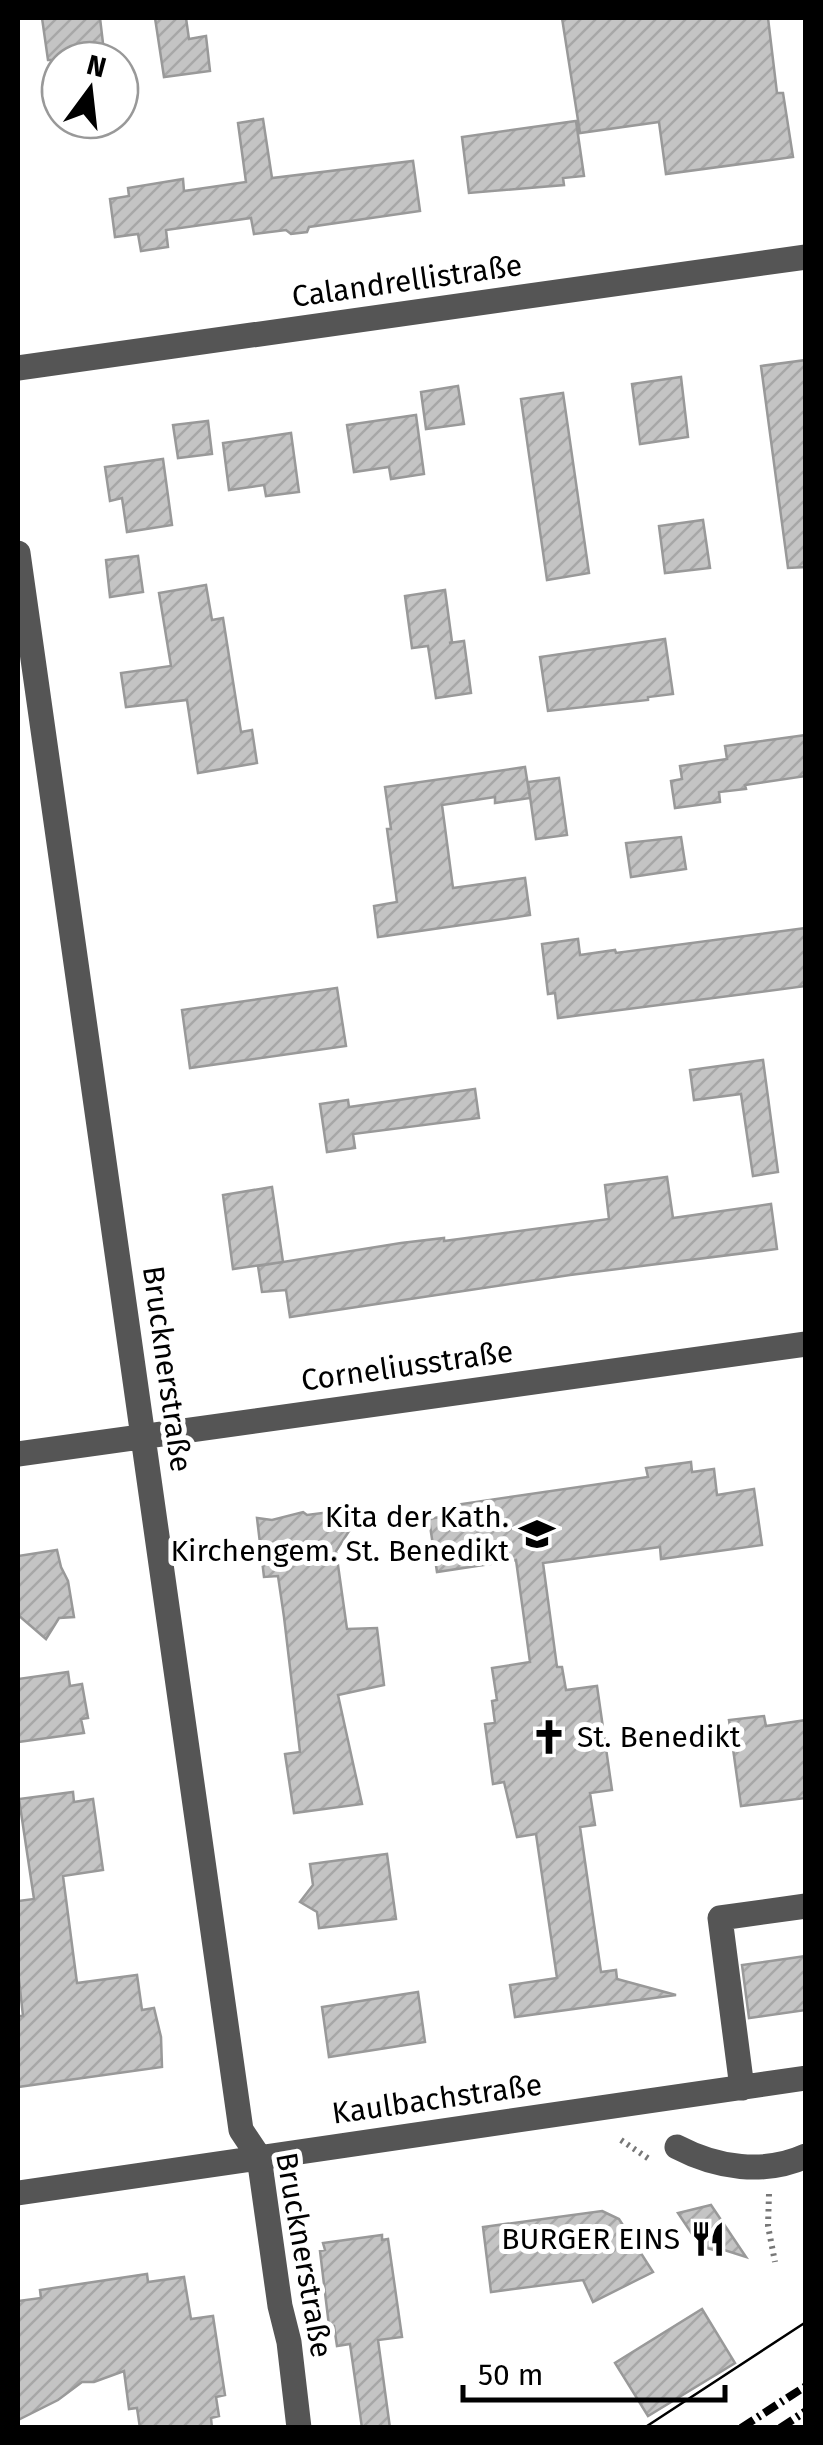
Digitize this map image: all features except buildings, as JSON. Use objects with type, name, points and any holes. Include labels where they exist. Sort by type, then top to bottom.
[{"type":"street","name":"Calandrellistraße","points":[[18,368],[806,257]]},
{"type":"street","name":"Brucknerstraße","points":[[18,552],[241,2130],[259,2157],[299,2428]]},
{"type":"street","name":"Corneliusstraße","points":[[18,1454],[806,1344]]},
{"type":"street","points":[[742,2088],[720,1918],[806,1906]]},
{"type":"street","name":"Kaulbachstraße","points":[[18,2192],[806,2078]]},
{"type":"street","points":[[677,2147],[702,2160],[737,2167],[770,2166],[806,2156]]},
{"type":"path","points":[[769,2188],[768,2226],[776,2262]]},
{"type":"tram line","points":[[644,2428],[806,2322]]},
{"type":"railway","points":[[741,2428],[806,2386]]},
{"type":"railway","points":[[780,2428],[806,2411]]},
{"type":"place","name":"Kita der Kath. Kirchengem. St. Benedikt","points":[[537,1534]]},
{"type":"place","name":"St. Benedikt","points":[[549,1737]]},
{"type":"place","name":"BURGER EINS","points":[[708,2239]]}]
